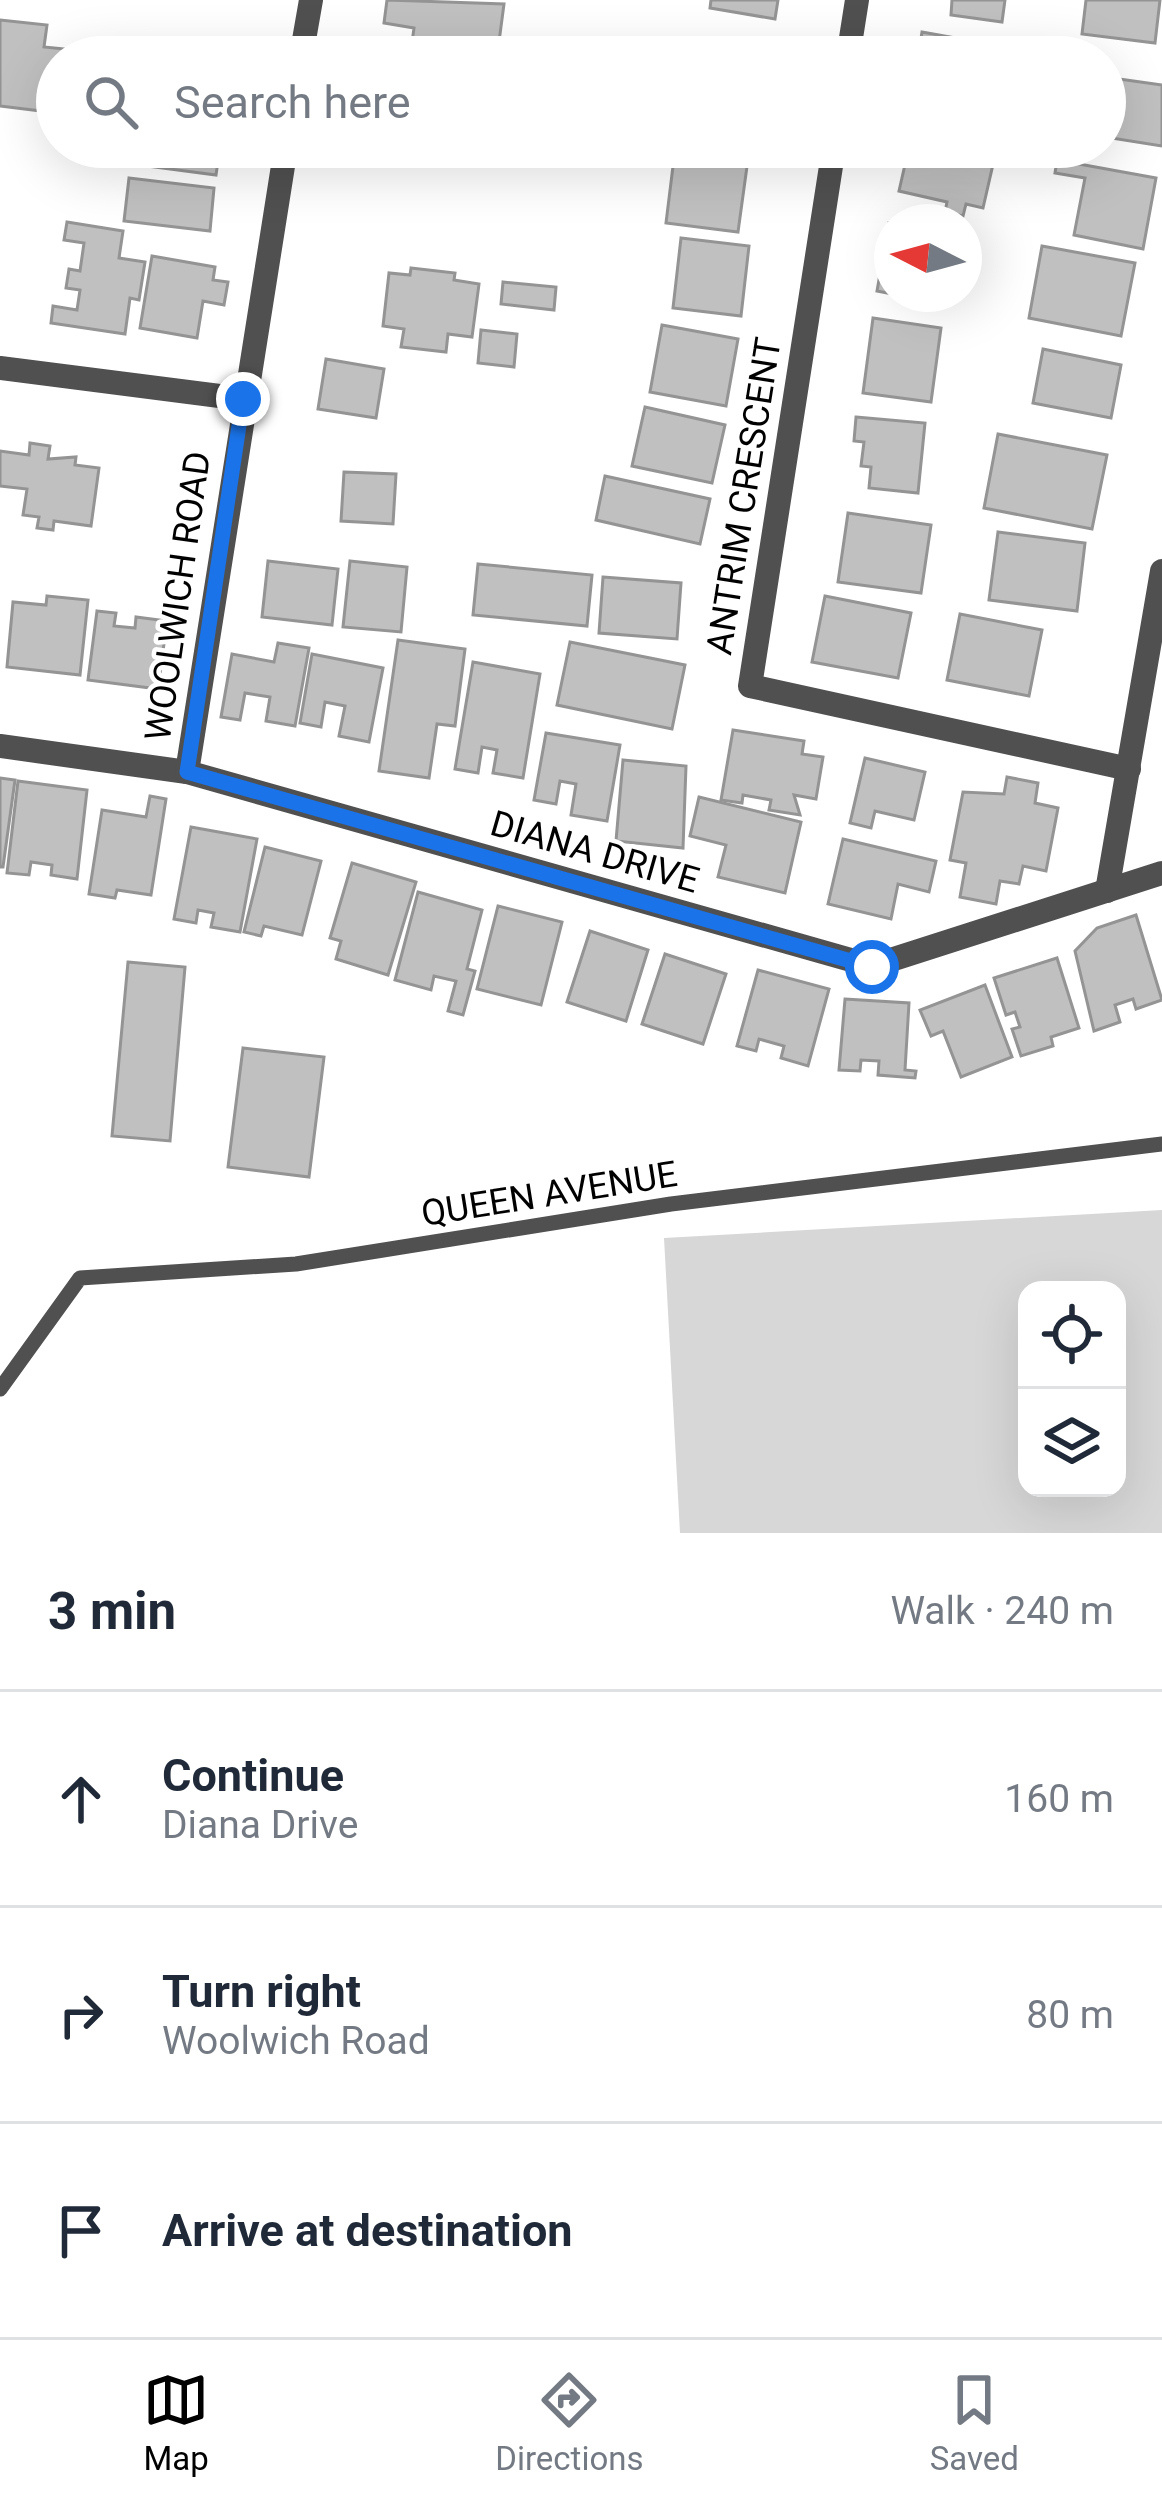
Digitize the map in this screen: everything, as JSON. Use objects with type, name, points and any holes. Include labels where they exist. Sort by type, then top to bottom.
[{"type":"street","points":[[305,36],[311,0]]},
{"type":"street","points":[[851,36],[857,0]]},
{"type":"street","name":"WOOLWICH ROAD","points":[[187,772],[282,168]]},
{"type":"street","name":"ANTRIM CRESCENT","points":[[831,168],[750,686],[1129,769]]},
{"type":"street","points":[[0,368],[243,399]]},
{"type":"street","points":[[1107,891],[1162,571]]},
{"type":"street","name":"DIANA DRIVE","points":[[0,746],[187,772],[872,967],[1162,873]]},
{"type":"lane","name":"QUEEN AVENUE","points":[[0,1389],[80,1278],[296,1264],[671,1204],[1162,1144]]},
{"type":"shaded area","points":[[1162,1210],[1162,1533],[680,1533],[664,1238]]},
{"type":"building","points":[[387,0],[504,4],[500,36],[413,36],[414,28],[384,23]]},
{"type":"building","points":[[711,0],[778,0],[775,19],[710,8]]},
{"type":"building","points":[[952,0],[1005,0],[1002,22],[951,15]]},
{"type":"building","points":[[1086,0],[1160,0],[1155,43],[1082,34]]},
{"type":"building","points":[[0,20],[47,25],[46,36],[36,36],[36,110],[0,106]]},
{"type":"building","points":[[1126,80],[1162,85],[1162,146],[1126,140]]},
{"type":"building","points":[[162,168],[217,168],[216,175]]},
{"type":"building","points":[[673,168],[747,168],[738,232],[666,223]]},
{"type":"building","points":[[904,168],[992,168],[983,208],[982,204],[899,191]]},
{"type":"building","points":[[1056,168],[1101,168],[1156,178],[1143,249],[1074,235],[1085,178],[1055,173]]},
{"type":"building","points":[[129,178],[214,188],[210,231],[124,221]]},
{"type":"building","points":[[67,222],[123,231],[119,258],[145,262],[139,300],[130,298],[125,334],[51,323],[53,306],[77,310],[80,290],[66,288],[69,269],[80,271],[84,243],[64,240]]},
{"type":"building","points":[[681,238],[749,246],[741,316],[673,308]]},
{"type":"building","points":[[1042,246],[1135,263],[1121,336],[1029,318]]},
{"type":"building","points":[[152,256],[215,267],[213,280],[228,282],[224,305],[203,301],[197,338],[140,328]]},
{"type":"building","points":[[411,268],[455,273],[454,280],[479,284],[472,337],[448,334],[446,352],[401,347],[404,329],[383,326],[389,273],[410,275]]},
{"type":"building","points":[[503,282],[556,287],[554,310],[501,304]]},
{"type":"building","points":[[873,318],[941,328],[931,402],[863,393]]},
{"type":"building","points":[[662,325],[738,339],[726,406],[650,392]]},
{"type":"building","points":[[481,330],[517,334],[514,367],[478,363]]},
{"type":"building","points":[[1043,349],[1121,365],[1111,418],[1033,403]]},
{"type":"building","points":[[326,359],[384,369],[376,418],[318,409]]},
{"type":"building","points":[[645,407],[725,425],[712,483],[632,466]]},
{"type":"building","points":[[856,417],[925,423],[918,493],[869,488],[871,467],[861,466],[864,442],[854,441]]},
{"type":"building","points":[[998,434],[1107,455],[1092,529],[984,508]]},
{"type":"building","points":[[30,443],[50,446],[48,459],[76,457],[75,465],[99,468],[91,526],[54,521],[53,530],[37,528],[39,517],[23,515],[27,489],[0,486],[0,451],[29,455]]},
{"type":"building","points":[[344,472],[396,474],[393,524],[341,521]]},
{"type":"building","points":[[605,476],[710,499],[700,544],[596,520]]},
{"type":"building","points":[[848,513],[931,525],[921,593],[838,582]]},
{"type":"building","points":[[998,532],[1085,543],[1077,611],[989,600]]},
{"type":"building","points":[[268,561],[338,569],[332,625],[262,617]]},
{"type":"building","points":[[350,561],[407,567],[401,632],[343,627]]},
{"type":"building","points":[[478,564],[592,575],[587,626],[473,615]]},
{"type":"building","points":[[603,577],[681,583],[677,639],[599,633]]},
{"type":"building","points":[[47,596],[88,600],[80,675],[7,667],[13,602],[46,605]]},
{"type":"building","points":[[825,596],[911,613],[898,678],[812,662]]},
{"type":"building","points":[[97,611],[116,613],[114,626],[135,628],[136,617],[167,621],[158,689],[88,680]]},
{"type":"building","points":[[960,614],[1042,630],[1029,696],[947,680]]},
{"type":"building","points":[[398,640],[465,649],[455,726],[437,724],[429,778],[379,771]]},
{"type":"building","points":[[570,642],[685,665],[672,729],[557,705]]},
{"type":"building","points":[[278,643],[309,648],[295,726],[266,721],[270,697],[245,693],[240,720],[221,717],[232,654],[274,662]]},
{"type":"building","points":[[312,654],[383,668],[369,742],[339,736],[345,706],[325,702],[321,727],[300,723]]},
{"type":"building","points":[[473,662],[540,674],[523,778],[493,773],[497,750],[482,747],[478,773],[455,769]]},
{"type":"building","points":[[733,730],[804,741],[802,754],[823,757],[816,799],[794,795],[800,815],[769,810],[771,800],[743,795],[742,803],[721,800]]},
{"type":"building","points":[[546,733],[620,745],[607,821],[571,815],[576,784],[560,781],[556,804],[534,800]]},
{"type":"building","points":[[865,758],[925,772],[914,820],[875,811],[871,828],[850,823]]},
{"type":"building","points":[[623,760],[686,766],[683,848],[616,841]]},
{"type":"building","points":[[1007,777],[1038,783],[1035,803],[1058,808],[1046,871],[1023,866],[1019,884],[1000,881],[996,904],[960,897],[966,863],[950,860],[963,792],[1004,794]]},
{"type":"building","points":[[0,778],[15,780],[3,867],[0,867]]},
{"type":"building","points":[[18,781],[87,790],[77,879],[51,875],[52,865],[31,862],[29,875],[7,873]]},
{"type":"building","points":[[150,796],[166,799],[151,895],[117,890],[115,898],[89,894],[102,810],[146,817]]},
{"type":"building","points":[[699,797],[801,822],[785,893],[718,877],[726,845],[690,836]]},
{"type":"building","points":[[191,827],[257,839],[240,932],[211,927],[214,913],[198,910],[196,923],[174,919]]},
{"type":"building","points":[[843,839],[936,861],[929,892],[898,884],[891,919],[828,904]]},
{"type":"building","points":[[265,847],[321,861],[302,935],[264,926],[261,936],[244,932]]},
{"type":"building","points":[[352,863],[416,882],[388,975],[336,959],[341,941],[330,938]]},
{"type":"building","points":[[418,892],[482,910],[467,969],[475,971],[463,1015],[448,1011],[456,981],[434,976],[431,990],[395,980]]},
{"type":"building","points":[[498,906],[562,922],[541,1005],[477,989]]},
{"type":"building","points":[[1136,915],[1162,1000],[1136,1009],[1133,999],[1115,1005],[1120,1022],[1094,1031],[1075,951],[1097,928]]},
{"type":"building","points":[[590,931],[648,950],[626,1021],[567,1002]]},
{"type":"building","points":[[665,954],[726,974],[703,1044],[642,1024]]},
{"type":"building","points":[[1057,958],[1079,1028],[1051,1037],[1053,1046],[1021,1056],[1012,1029],[1020,1027],[1015,1012],[1006,1015],[994,978]]},
{"type":"building","points":[[128,962],[185,967],[170,1141],[112,1136]]},
{"type":"building","points":[[758,970],[829,989],[808,1066],[781,1058],[784,1046],[759,1039],[756,1051],[737,1046]]},
{"type":"building","points":[[985,985],[1012,1057],[961,1077],[943,1031],[931,1036],[920,1010]]},
{"type":"building","points":[[845,999],[909,1003],[905,1070],[916,1071],[915,1078],[878,1075],[879,1061],[861,1060],[860,1071],[839,1070]]},
{"type":"building","points":[[243,1048],[324,1057],[309,1177],[228,1167]]},
{"type":"route","points":[[243,399],[187,772],[872,967]]}]
